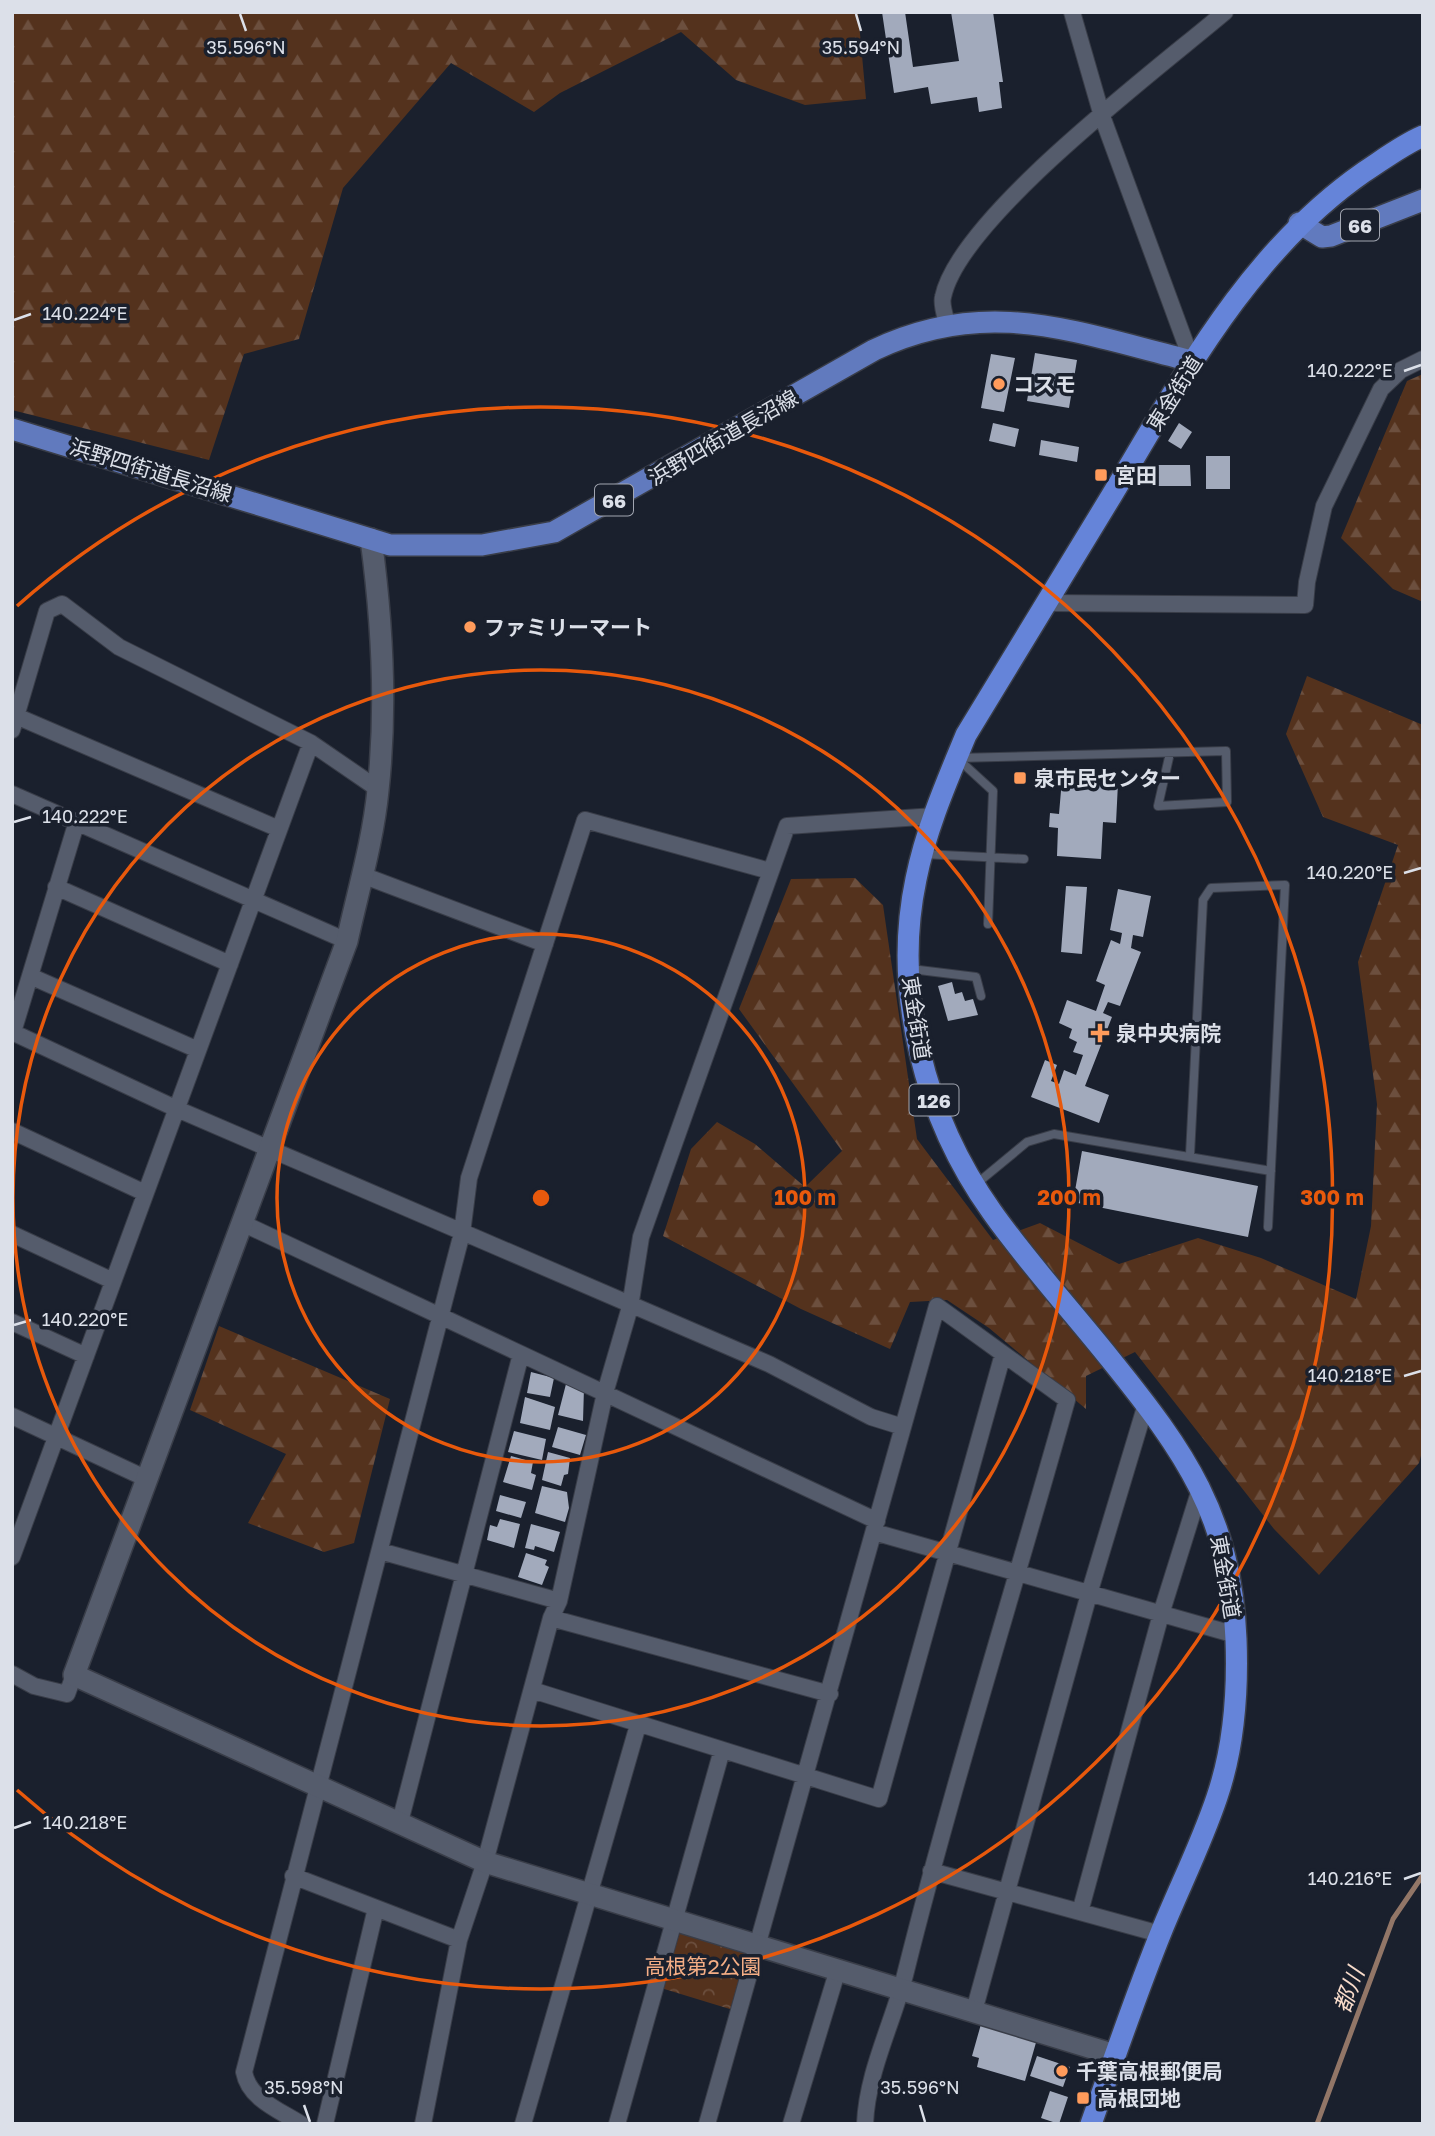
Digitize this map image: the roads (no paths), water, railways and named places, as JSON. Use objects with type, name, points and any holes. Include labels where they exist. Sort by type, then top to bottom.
[{"type":"highway","name":"東金街道","points":[[1091,2124],[1160,1934],[1218,1796],[1229,1752],[1236,1692],[1236,1635],[1220,1534],[1201,1486],[1167,1429],[991,1211],[948,1136],[930,1088],[915,1029],[908,968],[916,880],[935,816],[966,735],[1192,361],[1241,292],[1299,223],[1354,179],[1406,144],[1423,136]]},
{"type":"main road","name":"66","points":[[1299,223],[1322,237],[1331,236],[1423,200]]},
{"type":"main road","name":"浜野四街道長沼線","points":[[12,429],[390,545],[482,545],[554,532],[873,350],[910,332],[947,323],[1002,320],[1040,324],[1192,361]]},
{"type":"street","points":[[1072,12],[1102,117],[1192,361]]},
{"type":"street","points":[[947,323],[942,298],[965,250],[1006,202],[1225,12]]},
{"type":"street","points":[[1047,603],[1305,605],[1307,582],[1324,506],[1381,389],[1401,369],[1423,359]]},
{"type":"street","points":[[12,1674],[34,1686],[67,1694],[145,1478],[242,1223],[267,1148],[347,941],[378,789],[381,712],[378,588],[371,539]]},
{"type":"street","points":[[279,829],[14,723],[47,611],[62,604],[119,648],[311,743],[378,789]]},
{"type":"street","points":[[12,1557],[311,743]]},
{"type":"street","points":[[12,794],[347,941]]},
{"type":"street","points":[[423,2124],[459,1940],[485,1862],[551,1618],[559,1601],[604,1393],[630,1307],[641,1237],[662,1171],[787,826],[935,816]]},
{"type":"street","points":[[301,2124],[255,2095],[247,2085],[244,2072],[462,1233],[469,1178],[585,820],[770,871]]},
{"type":"street","points":[[77,821],[13,1032],[177,1109],[630,1307],[769,1364],[871,1417],[903,1427]]},
{"type":"street","points":[[362,876],[545,944]]},
{"type":"street","points":[[56,887],[230,964]]},
{"type":"street","points":[[30,976],[198,1049]]},
{"type":"street","points":[[12,1131],[145,1194]]},
{"type":"street","points":[[242,1223],[604,1393],[876,1527],[945,1552],[1236,1635]]},
{"type":"street","points":[[12,1234],[113,1281]]},
{"type":"street","points":[[707,2124],[760,1945],[937,1306],[1067,1400],[1019,1574],[931,1871],[902,1989],[870,2085],[865,2124]]},
{"type":"street","points":[[12,1322],[86,1356]]},
{"type":"street","points":[[400,1822],[521,1354]]},
{"type":"street","points":[[532,1690],[638,1725],[807,1774],[879,1799],[945,1552],[1003,1354]]},
{"type":"street","points":[[974,2011],[1146,1404]]},
{"type":"street","points":[[12,1416],[145,1478]]},
{"type":"street","points":[[1080,1912],[1161,1614],[1201,1486]]},
{"type":"street","points":[[380,1551],[559,1601]]},
{"type":"street","points":[[551,1618],[830,1694]]},
{"type":"street","points":[[74,1675],[485,1862],[675,1918],[1115,2055]]},
{"type":"street","points":[[523,2124],[638,1725]]},
{"type":"street","points":[[617,2124],[722,1749]]},
{"type":"street","points":[[931,1871],[1160,1934]]},
{"type":"street","points":[[293,1876],[459,1940]]},
{"type":"street","points":[[325,2124],[376,1908]]},
{"type":"street","points":[[790,2124],[838,1969]]},
{"type":"lane","points":[[957,758],[1226,751],[1227,802],[1158,806],[1170,753]]},
{"type":"lane","points":[[957,758],[993,791],[988,924]]},
{"type":"lane","points":[[923,854],[1024,859]]},
{"type":"lane","points":[[1190,1156],[1203,901],[1211,888],[1285,885],[1268,1227]]},
{"type":"lane","points":[[908,968],[976,977],[981,996]]},
{"type":"lane","points":[[975,1185],[1027,1142],[1054,1134],[1270,1171]]},
{"type":"waterway","name":"都川","points":[[1317,2124],[1393,1919],[1423,1875]]},
{"type":"place","name":"コスモ","points":[[999,384]]},
{"type":"place","name":"宮田","points":[[1101,475]]},
{"type":"place","name":"ファミリーマート","points":[[470,627]]},
{"type":"place","name":"泉市民センター","points":[[1020,778]]},
{"type":"place","name":"泉中央病院","points":[[1100,1033]]},
{"type":"place","name":"千葉高根郵便局","points":[[1062,2071]]},
{"type":"place","name":"高根団地","points":[[1083,2098]]},
{"type":"park label","name":"高根第2公園","points":[[703,1966]]}]
